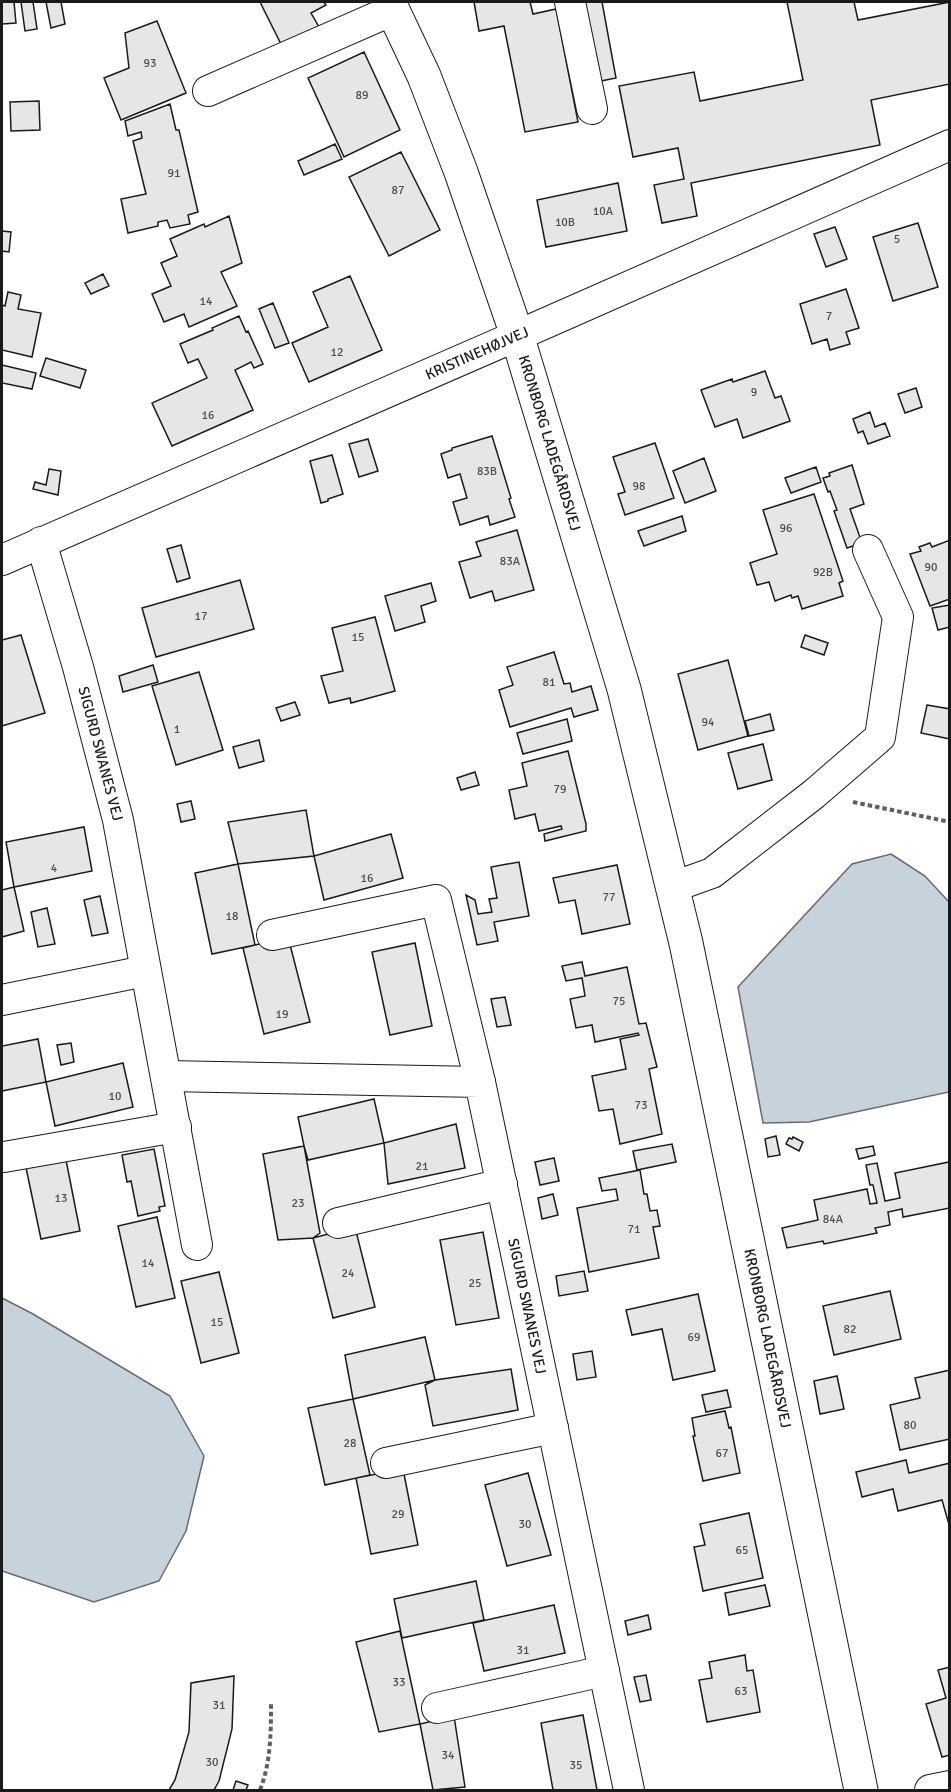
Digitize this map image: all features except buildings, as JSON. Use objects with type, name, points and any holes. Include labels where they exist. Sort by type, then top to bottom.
[{"type":"street","points":[[570,2],[592,109]]},
{"type":"street","name":"KRONBORG LADEGÅRDSVEJ","points":[[208,91],[391,6],[424,76],[457,162],[517,335],[624,688],[686,943],[861,1791]]},
{"type":"street","name":"KRISTINEHØJVEJ","points":[[2,560],[950,145]]},
{"type":"street","name":"SIGURD SWANES VEJ","points":[[41,542],[78,667],[118,820],[197,1245]]},
{"type":"street","points":[[673,887],[712,873],[814,794],[880,736],[898,617],[868,550]]},
{"type":"street","name":"SIGURD SWANES VEJ","points":[[272,935],[436,900],[502,1184],[629,1791]]},
{"type":"street","points":[[2,1000],[145,971]]},
{"type":"street","points":[[166,1076],[480,1083]]},
{"type":"street","points":[[4,1157],[176,1127]]},
{"type":"street","points":[[338,1223],[502,1184]]},
{"type":"street","points":[[386,1463],[553,1428]]},
{"type":"street","points":[[437,1708],[604,1671]]},
{"type":"street","points":[[930,1791],[950,1786]]},
{"type":"path","points":[[814,794],[950,822]]},
{"type":"path","points":[[260,1791],[266,1777],[272,1734],[272,1702]]},
{"type":"shaded area","points":[[891,854],[925,876],[949,902],[949,1092],[809,1122],[763,1123],[738,987],[852,864]]},
{"type":"shaded area","points":[[2,1298],[170,1396],[204,1456],[186,1531],[159,1581],[94,1602],[2,1571]]}]
